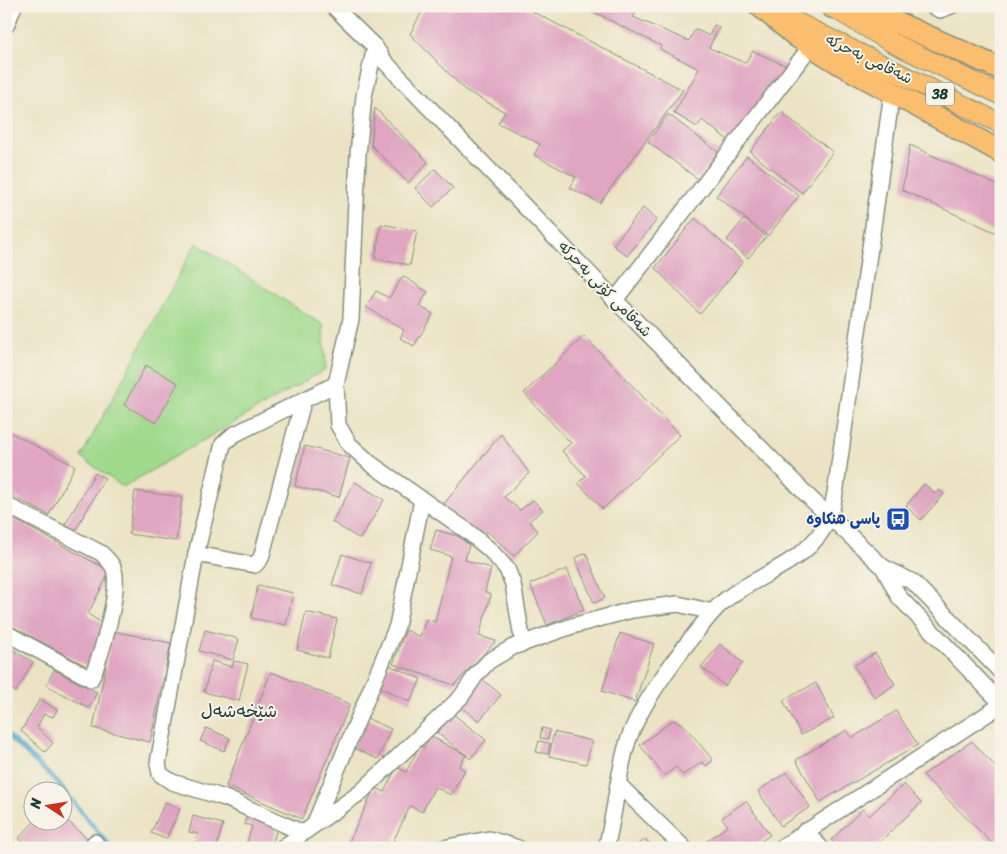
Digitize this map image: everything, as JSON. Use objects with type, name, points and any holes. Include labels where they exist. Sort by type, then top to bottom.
[{"type":"highway","points":[[761,6],[782,26],[811,46],[892,93],[1001,152]]},
{"type":"highway","points":[[831,6],[882,16],[1001,69]]},
{"type":"main road","name":"شەقامی بەحرکە","points":[[761,6],[1001,124]]},
{"type":"main road","name":"شەقامی بەحرکە","points":[[831,6],[891,42],[1001,95]]},
{"type":"street","points":[[6,26],[14,6]]},
{"type":"street","name":"شەقامی کۆنی بەحرکە","points":[[333,6],[375,46],[385,62],[615,300],[829,517],[883,567],[913,582],[1001,672]]},
{"type":"street","points":[[932,6],[940,10],[951,6]]},
{"type":"street","points":[[375,46],[364,96],[358,154],[351,319],[336,384],[338,425],[349,444],[371,464],[466,530],[490,550],[508,569],[513,584],[523,644]]},
{"type":"street","points":[[615,300],[811,46]]},
{"type":"street","points":[[606,848],[627,744],[636,720],[684,649],[713,612],[738,591],[803,552],[816,542],[829,517],[840,458],[892,93]]},
{"type":"street","points":[[308,828],[225,798],[172,782],[160,774],[158,763],[196,554],[223,444],[233,435],[336,384]]},
{"type":"street","points":[[196,554],[255,565],[261,558],[303,402]]},
{"type":"street","points":[[308,828],[397,626],[422,500]]},
{"type":"street","points":[[6,505],[101,553],[113,566],[115,584],[103,650],[91,679],[6,633]]},
{"type":"street","name":"شەقامی کۆنی بەحرکە","points":[[883,567],[899,597],[1001,704]]},
{"type":"street","points":[[282,848],[361,792],[462,697],[476,675],[489,661],[513,647],[572,626],[632,610],[678,604],[713,612]]},
{"type":"street","points":[[780,848],[1001,704]]},
{"type":"street","points":[[618,784],[684,848]]},
{"type":"street","points":[[805,831],[821,848]]},
{"type":"street","points":[[443,848],[489,839],[518,848]]},
{"type":"green space","points":[[196,243],[323,325],[326,369],[123,487],[81,457]]},
{"type":"building","points":[[425,6],[522,6],[683,90],[600,203],[570,188],[576,177],[534,155],[540,144],[498,123],[505,112],[465,90],[410,34]]},
{"type":"building","points":[[582,6],[623,6],[636,13],[633,17],[689,41],[695,29],[709,36],[714,25],[719,27],[709,48],[745,63],[753,51],[789,67],[731,142],[702,120],[697,127],[674,113],[699,69],[660,49],[661,46]]},
{"type":"building","points":[[375,108],[428,162],[408,183],[371,145]]},
{"type":"building","points":[[781,112],[833,152],[802,193],[750,152]]},
{"type":"building","points":[[668,114],[718,152],[698,179],[648,142]]},
{"type":"building","points":[[910,145],[1001,187],[1001,235],[902,190]]},
{"type":"building","points":[[747,156],[799,196],[768,236],[716,196]]},
{"type":"building","points":[[435,169],[453,188],[433,207],[415,188]]},
{"type":"building","points":[[643,208],[657,220],[627,256],[613,245]]},
{"type":"building","points":[[695,218],[743,262],[700,314],[655,268]]},
{"type":"building","points":[[744,219],[766,237],[748,258],[727,240]]},
{"type":"building","points":[[381,224],[417,231],[410,265],[375,259]]},
{"type":"building","points":[[403,276],[428,292],[419,306],[433,314],[414,346],[400,338],[404,330],[366,307],[376,291],[389,298]]},
{"type":"building","points":[[584,336],[680,435],[603,509],[578,483],[586,476],[562,451],[571,443],[524,393]]},
{"type":"building","points":[[146,365],[178,383],[156,423],[124,405]]},
{"type":"building","points":[[6,430],[75,466],[49,515],[6,493]]},
{"type":"building","points":[[501,434],[529,473],[504,497],[520,510],[533,500],[543,510],[529,521],[538,531],[514,556],[487,531],[483,537],[443,505]]},
{"type":"building","points":[[305,446],[350,458],[339,497],[295,486]]},
{"type":"building","points":[[95,473],[105,478],[75,531],[65,525]]},
{"type":"building","points":[[355,482],[384,500],[360,539],[332,522]]},
{"type":"building","points":[[924,484],[936,494],[939,490],[944,494],[921,520],[906,506]]},
{"type":"building","points":[[135,491],[182,497],[176,541],[129,534]]},
{"type":"building","points":[[6,515],[110,571],[88,614],[102,623],[95,653],[88,667],[6,623],[6,580],[10,573],[6,571]]},
{"type":"building","points":[[436,530],[458,536],[469,545],[465,560],[491,568],[485,592],[491,595],[479,636],[496,641],[454,685],[393,664],[406,630],[420,637],[426,619],[435,622],[451,556],[430,550]]},
{"type":"building","points":[[586,553],[605,598],[594,603],[575,558]]},
{"type":"building","points":[[342,554],[371,563],[362,594],[332,585]]},
{"type":"building","points":[[567,569],[584,610],[547,625],[530,584]]},
{"type":"building","points":[[258,585],[293,593],[286,625],[251,618]]},
{"type":"building","points":[[306,612],[337,619],[328,658],[297,650]]},
{"type":"building","points":[[205,630],[239,639],[233,660],[199,651]]},
{"type":"building","points":[[113,631],[171,643],[150,742],[93,728]]},
{"type":"building","points":[[620,633],[654,644],[635,702],[602,691]]},
{"type":"building","points":[[720,644],[743,663],[725,686],[701,667]]},
{"type":"building","points":[[6,646],[33,662],[16,692],[6,686]]},
{"type":"building","points":[[875,653],[895,684],[875,698],[854,666]]},
{"type":"building","points":[[212,661],[232,667],[234,661],[248,664],[239,701],[204,692]]},
{"type":"building","points":[[389,665],[421,679],[410,702],[379,687]]},
{"type":"building","points":[[54,670],[97,692],[89,708],[46,685]]},
{"type":"building","points":[[271,672],[350,704],[302,819],[226,786]]},
{"type":"building","points":[[482,679],[501,695],[479,721],[460,706]]},
{"type":"building","points":[[816,683],[834,718],[801,735],[783,700]]},
{"type":"building","points":[[40,699],[57,710],[53,717],[44,714],[37,727],[53,743],[45,752],[21,731]]},
{"type":"building","points":[[896,711],[918,745],[820,802],[796,760],[847,730],[852,738]]},
{"type":"building","points":[[453,714],[486,740],[470,759],[437,733]]},
{"type":"building","points":[[366,718],[391,729],[378,759],[353,748]]},
{"type":"building","points":[[673,720],[683,724],[713,760],[706,766],[702,762],[683,775],[676,767],[664,776],[640,745]]},
{"type":"building","points":[[206,728],[230,738],[224,751],[200,741]]},
{"type":"building","points":[[542,728],[550,730],[548,739],[540,738]]},
{"type":"building","points":[[554,732],[592,741],[586,764],[549,756]]},
{"type":"building","points":[[430,736],[466,755],[459,767],[465,770],[451,795],[435,787],[422,812],[410,806],[390,848],[346,848],[375,787],[384,792],[397,767],[406,772],[420,745],[424,748]]},
{"type":"building","points":[[539,741],[550,743],[548,754],[536,752]]},
{"type":"building","points":[[972,741],[1001,773],[1001,848],[997,848],[923,775]]},
{"type":"building","points":[[787,772],[810,807],[781,826],[758,791]]},
{"type":"building","points":[[904,784],[921,803],[873,848],[839,848],[831,840],[863,809],[869,816]]},
{"type":"building","points":[[746,801],[770,835],[751,848],[709,848],[705,842],[728,826],[722,818]]},
{"type":"building","points":[[165,802],[180,809],[166,839],[151,833]]},
{"type":"building","points":[[247,815],[278,825],[271,848],[254,848],[246,845],[252,826],[244,824]]},
{"type":"building","points":[[193,816],[223,824],[216,848],[194,848],[198,834],[189,832]]},
{"type":"building","points":[[72,825],[89,840],[82,848],[29,848],[19,838],[25,832],[72,832]]},
{"type":"building","points":[[6,837],[21,848],[6,848]]},
{"type":"building","points":[[646,839],[651,848],[633,848]]},
{"type":"waterway","points":[[6,734],[58,783],[111,848]]},
{"type":"place","name":"پاسی هنكاوه‌","points":[[898,519]]},
{"type":"district","name":"شێخەشەل","points":[[239,711]]}]
